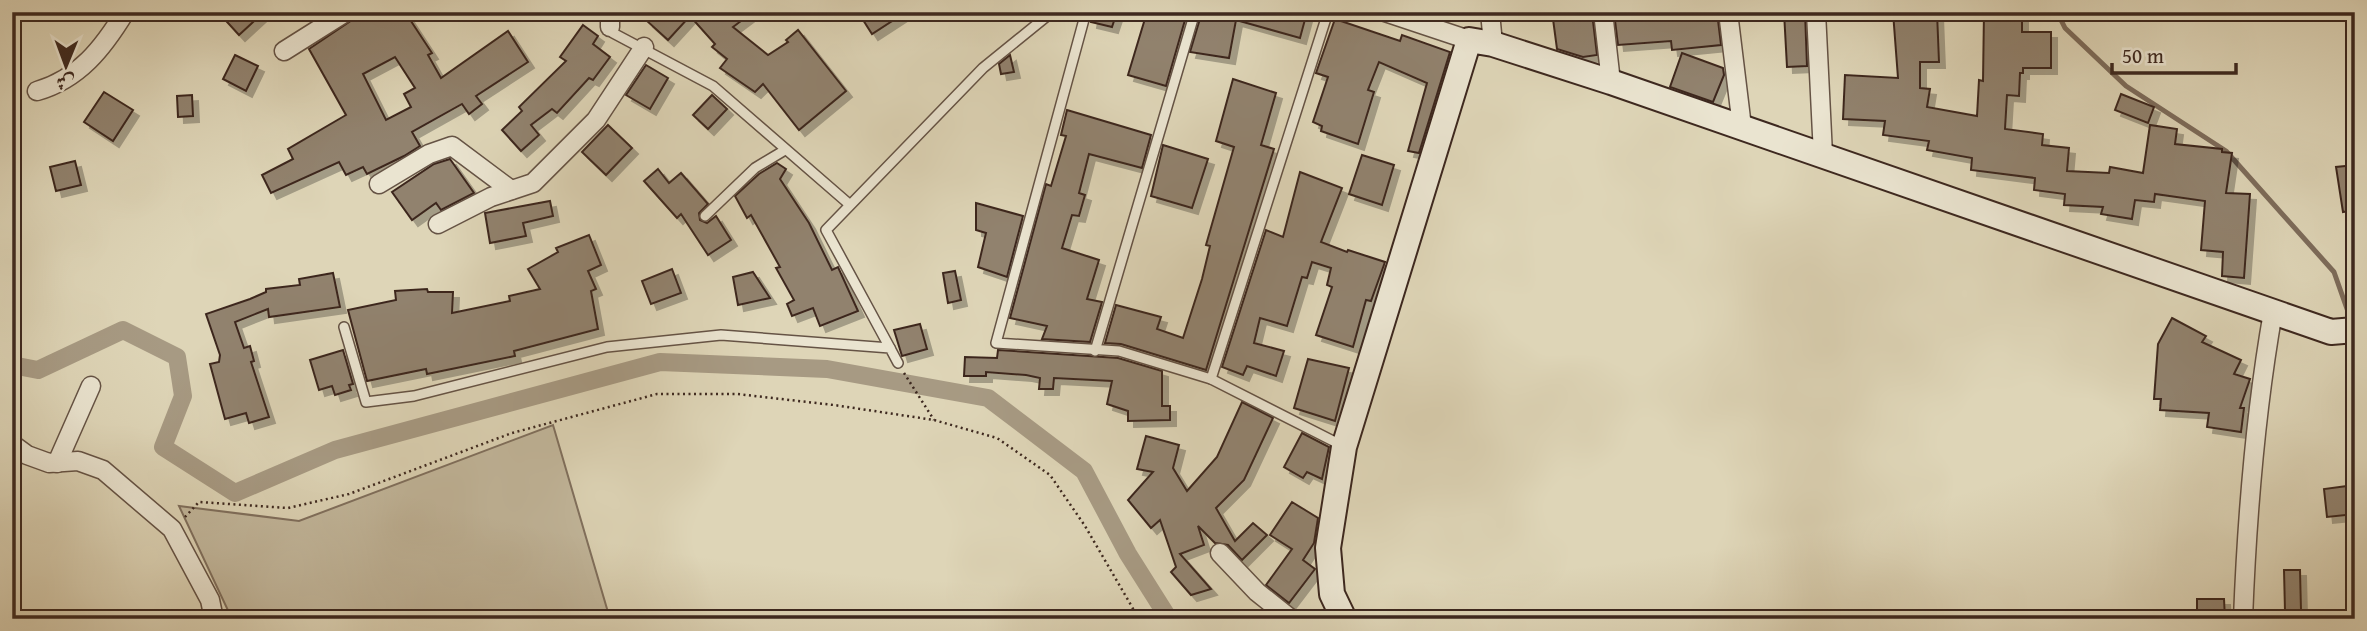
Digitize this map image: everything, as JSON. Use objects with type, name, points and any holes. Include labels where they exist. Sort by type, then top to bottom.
[{"type":"street","points":[[37,91],[61,84],[103,48],[125,12]]},
{"type":"street","points":[[284,51],[346,12]]},
{"type":"street","points":[[1385,12],[1611,82],[2273,312],[2343,331]]},
{"type":"street","points":[[1490,12],[1493,44]]},
{"type":"street","points":[[1603,12],[1611,82]]},
{"type":"street","points":[[1728,12],[1742,127]]},
{"type":"street","points":[[1816,12],[1824,155]]},
{"type":"street","points":[[1344,619],[1332,594],[1328,548],[1344,447],[1469,40]]},
{"type":"street","points":[[438,224],[533,183],[596,120],[644,47]]},
{"type":"street","points":[[379,184],[429,154],[452,146],[511,191]]},
{"type":"street","points":[[2243,619],[2248,507],[2260,389],[2273,312]]},
{"type":"street","points":[[57,463],[91,386]]},
{"type":"street","points":[[12,444],[27,455],[57,463],[78,461],[103,470],[172,529],[210,600],[214,619]]},
{"type":"street","points":[[1220,553],[1256,593],[1291,619]]},
{"type":"lane","points":[[898,363],[826,230],[983,68],[1052,12]]},
{"type":"lane","points":[[1086,12],[996,343],[1119,351],[1211,379],[1344,447]]},
{"type":"lane","points":[[1095,351],[1195,12]]},
{"type":"lane","points":[[1211,379],[1328,12]]},
{"type":"lane","points":[[610,19],[613,33],[644,47],[713,86],[849,204]]},
{"type":"lane","points":[[705,216],[755,168],[785,150]]},
{"type":"lane","points":[[344,327],[366,402],[414,396],[607,347],[721,335],[890,348]]},
{"type":"path","points":[[898,363],[934,420]]},
{"type":"path","points":[[172,529],[199,502],[288,508],[349,494],[512,433],[657,394],[737,394],[934,420],[997,438],[1050,475],[1085,526],[1139,619]]},
{"type":"shaded area","points":[[553,425],[610,619],[232,619],[179,506],[299,521]]},
{"type":"building","points":[[218,12],[264,12],[239,35]]},
{"type":"building","points":[[364,12],[405,12],[432,53],[428,55],[441,78],[508,31],[528,62],[476,96],[482,104],[469,114],[462,104],[412,132],[420,146],[404,156],[367,174],[363,167],[346,175],[339,162],[271,193],[262,175],[293,159],[288,149],[346,115],[309,49]],"holes":[[[395,57],[415,88],[404,94],[411,107],[386,120],[363,74]]]},
{"type":"building","points":[[654,12],[753,12],[733,27],[768,55],[788,42],[786,40],[798,30],[846,91],[799,130],[763,84],[755,92],[720,68],[727,59],[712,47],[715,44],[690,16],[668,40],[647,21]]},
{"type":"building","points":[[858,12],[906,12],[872,34]]},
{"type":"building","points":[[1093,12],[1117,12],[1112,27],[1091,22]]},
{"type":"building","points":[[1147,12],[1187,13],[1166,86],[1128,75]]},
{"type":"building","points":[[1202,12],[1307,12],[1300,38],[1236,20],[1229,58],[1190,52]]},
{"type":"building","points":[[1614,12],[1717,12],[1721,45],[1672,50],[1671,41],[1618,45]]},
{"type":"building","points":[[1784,12],[1805,12],[1807,66],[1787,67]]},
{"type":"building","points":[[1893,12],[1937,12],[1939,62],[1920,62],[1920,88],[1930,89],[1927,107],[1977,116],[1979,80],[1983,81],[1984,12],[2022,15],[2022,32],[2051,32],[2051,68],[2023,68],[2023,73],[2020,73],[2019,96],[2007,95],[2005,129],[2043,134],[2042,145],[2069,148],[2067,171],[2109,173],[2110,167],[2143,173],[2150,125],[2177,129],[2175,144],[2222,149],[2222,152],[2232,153],[2226,193],[2250,194],[2244,278],[2222,276],[2223,252],[2201,250],[2205,201],[2155,194],[2154,202],[2135,200],[2132,219],[2101,214],[2103,207],[2064,205],[2065,194],[2034,190],[2035,178],[1971,170],[1972,158],[1927,150],[1929,141],[1883,135],[1885,121],[1843,119],[1845,75],[1898,78]]},
{"type":"building","points":[[1592,13],[1597,55],[1583,57],[1557,49],[1553,19]]},
{"type":"building","points":[[1335,19],[1400,41],[1402,35],[1450,52],[1419,153],[1408,151],[1427,83],[1379,62],[1368,90],[1374,92],[1358,144],[1321,131],[1322,126],[1313,122],[1328,77],[1316,73]]},
{"type":"building","points":[[583,25],[598,36],[593,44],[610,57],[593,80],[589,78],[557,113],[552,109],[531,125],[539,135],[521,151],[502,130],[522,111],[519,107],[566,61],[560,57]]},
{"type":"building","points":[[1682,53],[1723,68],[1724,75],[1713,102],[1670,87]]},
{"type":"building","points":[[235,55],[258,66],[246,91],[223,79]]},
{"type":"building","points":[[1010,55],[1014,72],[1001,74],[999,64]]},
{"type":"building","points":[[646,65],[668,78],[650,109],[626,95]]},
{"type":"building","points":[[1233,79],[1276,93],[1261,145],[1274,149],[1206,370],[1121,344],[1105,343],[1116,305],[1161,317],[1157,329],[1183,338],[1202,279],[1210,246],[1206,245],[1234,147],[1216,141]]},
{"type":"building","points":[[104,92],[133,110],[113,141],[84,122]]},
{"type":"building","points":[[2121,94],[2154,107],[2148,123],[2115,110]]},
{"type":"building","points":[[192,95],[193,116],[178,117],[177,96]]},
{"type":"building","points":[[712,95],[727,109],[708,129],[693,115]]},
{"type":"building","points":[[1067,110],[1151,135],[1142,168],[1089,154],[1079,193],[1085,195],[1079,216],[1072,215],[1062,248],[1099,260],[1087,299],[1102,302],[1090,342],[1042,339],[1047,326],[1010,318],[1046,184],[1051,186],[1066,136],[1061,135]]},
{"type":"building","points":[[608,125],[632,148],[606,175],[582,152]]},
{"type":"building","points":[[1163,145],[1208,159],[1192,208],[1151,196]]},
{"type":"building","points":[[1362,155],[1394,165],[1382,205],[1349,194]]},
{"type":"building","points":[[450,159],[474,193],[441,210],[436,203],[412,220],[392,192],[434,164]]},
{"type":"building","points":[[75,161],[81,185],[56,191],[50,167]]},
{"type":"building","points":[[777,163],[786,169],[780,179],[809,223],[832,270],[838,267],[858,311],[820,326],[813,308],[792,316],[787,304],[794,300],[776,268],[780,267],[751,215],[747,218],[735,196],[759,174]]},
{"type":"building","points":[[2355,165],[2355,210],[2343,212],[2336,167]]},
{"type":"building","points":[[658,169],[669,183],[681,173],[708,204],[699,213],[700,220],[707,223],[716,216],[731,240],[708,255],[681,214],[677,218],[644,181]]},
{"type":"building","points":[[1300,172],[1342,188],[1321,242],[1385,262],[1371,301],[1366,300],[1353,347],[1316,335],[1332,287],[1327,285],[1331,268],[1312,262],[1307,278],[1302,277],[1287,326],[1260,318],[1254,343],[1284,351],[1276,376],[1247,366],[1243,375],[1222,367],[1266,230],[1283,237]]},
{"type":"building","points":[[550,201],[553,216],[523,223],[526,236],[490,243],[485,213]]},
{"type":"building","points":[[976,203],[1023,216],[1007,277],[978,267],[986,233],[976,230]]},
{"type":"building","points":[[589,235],[601,265],[588,271],[596,289],[591,291],[598,329],[514,351],[515,356],[427,374],[426,369],[367,381],[348,310],[396,300],[395,291],[427,289],[428,292],[453,292],[452,313],[510,301],[509,296],[540,289],[528,269],[558,252],[556,248]]},
{"type":"building","points":[[672,269],[681,293],[651,304],[642,281]]},
{"type":"building","points":[[955,271],[961,300],[948,303],[943,273]]},
{"type":"building","points":[[753,272],[770,298],[738,305],[733,277]]},
{"type":"building","points":[[333,273],[340,307],[269,317],[268,309],[235,322],[244,348],[250,346],[254,361],[251,362],[269,417],[249,423],[246,413],[225,419],[210,364],[219,362],[220,355],[206,314],[250,299],[266,292],[266,289],[300,285],[299,279]]},
{"type":"building","points":[[2172,318],[2206,336],[2202,342],[2241,360],[2234,374],[2250,379],[2240,408],[2244,408],[2241,432],[2207,427],[2209,413],[2160,410],[2161,399],[2154,399],[2158,344]]},
{"type":"building","points":[[920,324],[927,349],[902,356],[894,330]]},
{"type":"building","points":[[343,350],[353,384],[349,385],[351,390],[335,395],[332,386],[319,390],[310,360]]},
{"type":"building","points":[[998,350],[1118,358],[1162,371],[1162,406],[1170,406],[1170,420],[1128,421],[1128,411],[1107,404],[1112,381],[1054,378],[1053,389],[1039,389],[1040,378],[1026,375],[986,372],[986,376],[964,376],[965,357],[997,358]]},
{"type":"building","points":[[1308,359],[1349,368],[1335,421],[1294,408]]},
{"type":"building","points":[[1242,402],[1273,418],[1244,480],[1216,508],[1235,541],[1253,523],[1267,535],[1242,560],[1228,545],[1215,543],[1198,526],[1204,545],[1180,554],[1211,589],[1191,595],[1171,572],[1176,567],[1160,520],[1151,528],[1128,500],[1153,472],[1137,469],[1146,436],[1179,445],[1173,468],[1187,491],[1217,457]]},
{"type":"building","points":[[1302,433],[1329,447],[1322,479],[1307,472],[1303,478],[1284,467]]},
{"type":"building","points":[[2355,485],[2355,514],[2327,517],[2324,489]]},
{"type":"building","points":[[1292,502],[1318,518],[1314,543],[1303,560],[1315,569],[1289,603],[1266,585],[1292,549],[1270,535]]},
{"type":"building","points":[[2284,570],[2300,570],[2301,610],[2285,611]]},
{"type":"building","points":[[2197,599],[2224,599],[2225,619],[2197,619]]},
{"type":"waterway","points":[[2057,12],[2065,28],[2126,86],[2226,151],[2334,272],[2352,323]]},
{"type":"waterway","points":[[12,365],[38,370],[123,330],[177,357],[183,396],[163,447],[235,493],[335,450],[660,362],[827,369],[988,398],[1084,471],[1128,554],[1169,619]]}]
